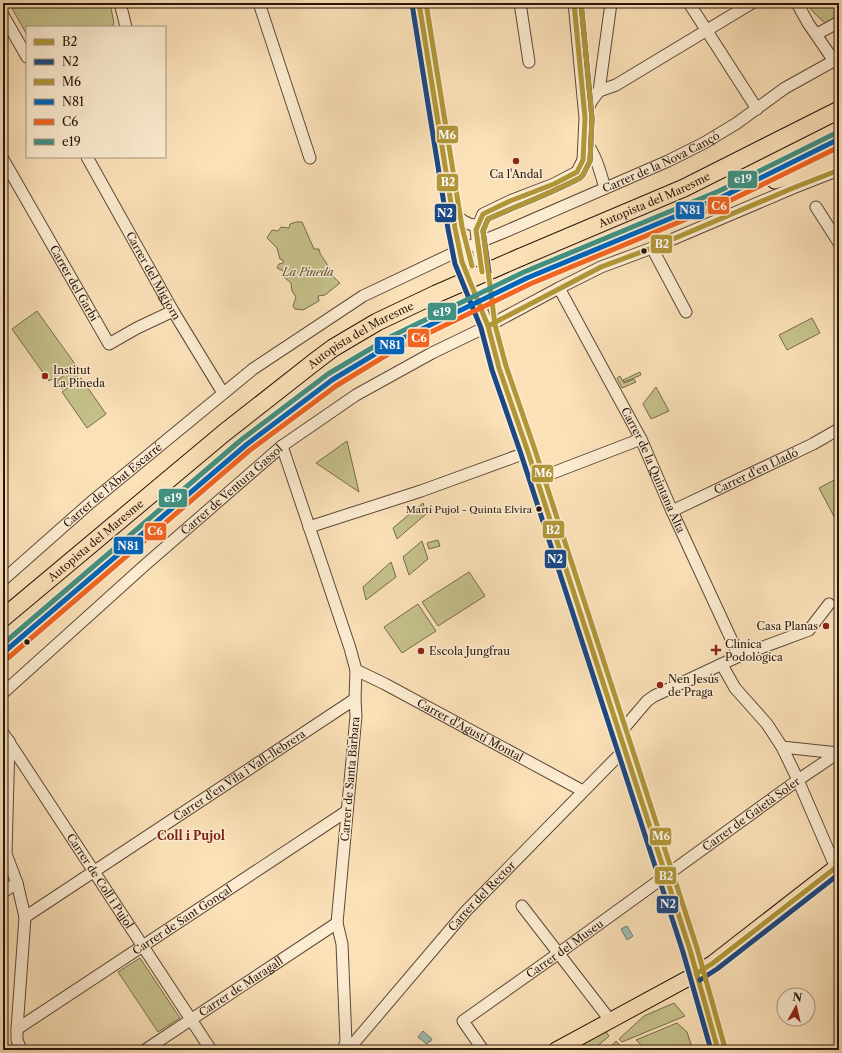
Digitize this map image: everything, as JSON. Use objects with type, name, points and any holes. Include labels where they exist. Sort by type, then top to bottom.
[{"type":"highway","name":"Autopista del Maresme","points":[[3,618],[224,433],[333,348],[377,322],[436,294],[521,256],[684,188],[835,112]]},
{"type":"highway","name":"Autopista del Maresme","points":[[3,654],[246,445],[332,380],[395,342],[527,278],[722,197],[839,139]]},
{"type":"highway","points":[[722,197],[820,166],[839,158]]},
{"type":"main road","points":[[556,1050],[696,974],[731,949],[838,866]]},
{"type":"street","points":[[120,3],[126,26]]},
{"type":"street","points":[[259,3],[310,158]]},
{"type":"street","points":[[418,3],[462,262],[488,326],[499,368],[537,479],[665,875],[718,1050]]},
{"type":"street","points":[[520,3],[529,62]]},
{"type":"street","points":[[488,326],[476,230],[483,214],[510,201],[554,184],[577,172],[583,160],[585,118],[574,3]]},
{"type":"street","points":[[600,91],[611,3]]},
{"type":"street","points":[[689,3],[756,109]]},
{"type":"street","points":[[585,118],[591,102],[600,91],[616,85],[752,3]]},
{"type":"street","points":[[797,3],[808,23],[836,60]]},
{"type":"street","points":[[3,15],[26,55]]},
{"type":"street","points":[[817,34],[839,22]]},
{"type":"street","name":"Carrer de la Nova Cançó","points":[[460,250],[668,161],[704,144],[785,88],[836,60]]},
{"type":"street","points":[[585,141],[591,149],[598,164],[605,188]]},
{"type":"street","name":"Carrer del Migjorn","points":[[88,158],[173,311],[223,393]]},
{"type":"street","name":"Carrer del Garbí","points":[[3,159],[109,344],[137,328],[173,311]]},
{"type":"street","name":"Carrer de Ventura Gassol","points":[[3,693],[145,565],[282,446],[356,395],[432,352],[488,326],[602,267],[652,248],[839,170]]},
{"type":"street","points":[[816,206],[839,243]]},
{"type":"street","points":[[452,210],[461,220],[470,224],[478,225]]},
{"type":"street","points":[[652,248],[686,312]]},
{"type":"street","name":"Carrer de l'Abat Escarré","points":[[3,580],[90,503],[253,369],[363,296],[460,250]]},
{"type":"street","name":"Carrer de la Quintana Alta","points":[[559,288],[641,438],[672,511],[739,656]]},
{"type":"street","name":"Carrer d'en Lladó","points":[[672,511],[813,444],[839,429]]},
{"type":"street","points":[[537,479],[641,438]]},
{"type":"street","name":"Carrer de Santa Bàrbara","points":[[282,446],[350,648],[356,670],[356,716],[337,923],[342,952],[346,1042],[343,1050]]},
{"type":"street","points":[[309,527],[421,491],[528,452]]},
{"type":"street","points":[[619,734],[647,701],[654,696],[739,656],[809,630],[829,604]]},
{"type":"street","points":[[722,665],[735,688],[767,724],[782,747],[838,866]]},
{"type":"street","name":"Carrer d'Agustí Montal","points":[[356,670],[385,684],[583,791]]},
{"type":"street","name":"Carrer d'en Vila i Vall-llebrera","points":[[25,918],[355,699]]},
{"type":"street","points":[[6,737],[6,854],[16,883],[25,918],[17,1029],[17,1040],[21,1050]]},
{"type":"street","name":"Carrer de Coll i Pujol","points":[[6,737],[211,1050]]},
{"type":"street","name":"Carrer de Gaietà Soler","points":[[665,875],[838,753],[782,747]]},
{"type":"street","name":"Carrer del Rector","points":[[348,1050],[466,911],[624,750]]},
{"type":"street","name":"Carrer de Sant Gonçal","points":[[17,1029],[348,811]]},
{"type":"street","name":"Carrer del Museu","points":[[483,1050],[463,1021],[560,953],[665,875]]},
{"type":"street","points":[[3,892],[16,883]]},
{"type":"street","points":[[522,906],[560,953],[610,1020]]},
{"type":"street","name":"Carrer de Maragall","points":[[146,1050],[337,923]]},
{"type":"green space","points":[[9,3],[110,3],[114,23],[112,26],[26,26],[26,33]]},
{"type":"green space","points":[[806,3],[839,3],[839,36],[814,13]]},
{"type":"green space","name":"La Pineda","points":[[302,222],[314,249],[319,249],[332,275],[340,283],[325,295],[318,296],[319,301],[303,310],[295,309],[293,306],[296,297],[292,291],[291,283],[284,277],[283,271],[277,268],[279,264],[283,263],[283,260],[280,259],[277,248],[267,238],[272,230],[278,231],[281,227],[289,228],[290,224]]},
{"type":"green space","points":[[37,311],[75,364],[49,381],[12,329]]},
{"type":"green space","points":[[812,318],[820,333],[787,350],[779,335]]},
{"type":"green space","points":[[73,369],[78,376],[62,389],[56,381]]},
{"type":"green space","points":[[640,372],[641,375],[624,382],[623,380]]},
{"type":"green space","points":[[620,376],[624,383],[634,379],[636,382],[622,388],[617,378]]},
{"type":"green space","points":[[81,378],[106,414],[87,428],[62,392]]},
{"type":"green space","points":[[656,387],[669,411],[651,419],[643,404]]},
{"type":"green space","points":[[347,441],[359,492],[316,463]]},
{"type":"green space","points":[[838,478],[839,480],[838,524],[819,488]]},
{"type":"green space","points":[[423,503],[426,514],[397,539],[393,528]]},
{"type":"green space","points":[[438,540],[440,546],[429,549],[427,543]]},
{"type":"green space","points":[[422,541],[428,559],[409,575],[403,557]]},
{"type":"green space","points":[[391,562],[396,577],[366,600],[363,587]]},
{"type":"green space","points":[[469,572],[485,596],[438,626],[422,602]]},
{"type":"green space","points":[[418,604],[436,631],[402,653],[384,627]]},
{"type":"green space","points":[[140,958],[180,1018],[158,1032],[118,972]]},
{"type":"green space","points":[[674,1003],[685,1016],[622,1042],[619,1039],[644,1016]]},
{"type":"green space","points":[[677,1023],[687,1032],[693,1050],[654,1050],[650,1046],[646,1050],[636,1040]]},
{"type":"green space","points":[[604,1029],[609,1036],[593,1050],[567,1050]]},
{"type":"green space","points":[[616,1041],[624,1050],[607,1050]]},
{"type":"shaded area","points":[[627,926],[633,936],[627,940],[621,929]]},
{"type":"shaded area","points":[[423,1031],[432,1039],[427,1044],[418,1037]]},
{"type":"transit line","name":"B2","points":[[419,3],[455,228],[462,262],[488,326],[499,368],[528,452],[690,950],[718,1050]]},
{"type":"transit line","name":"M6","points":[[426,3],[462,227],[472,266]]},
{"type":"transit line","name":"B2","points":[[482,272],[476,230],[483,214],[510,201],[554,184],[577,172],[583,160],[585,118],[574,3]]},
{"type":"transit line","name":"N2","points":[[489,272],[483,231],[488,219],[580,178],[590,161],[592,118],[581,3]]},
{"type":"transit line","name":"M6","points":[[581,3],[592,118],[590,161],[580,178],[488,219],[483,231],[495,325],[506,366],[535,450],[697,948],[725,1048]]},
{"type":"transit line","name":"N2","points":[[412,4],[455,264],[481,328],[492,370],[521,454],[683,952],[711,1050]]},
{"type":"transit line","name":"e19","points":[[3,644],[241,440],[328,374],[392,336],[524,272],[719,191],[836,133]]},
{"type":"transit line","name":"N81","points":[[3,653],[246,445],[332,380],[395,342],[527,278],[722,197],[839,139]]},
{"type":"transit line","name":"C6","points":[[8,658],[250,450],[336,386],[398,348],[530,284],[725,203],[839,147]]},
{"type":"transit line","name":"B2","points":[[488,326],[601,267],[652,248],[839,170]]},
{"type":"transit line","name":"B2","points":[[696,974],[713,963],[839,865]]},
{"type":"transit line","name":"N2","points":[[700,980],[717,969],[839,874]]},
{"type":"place","name":"Ca l'Andal","points":[[516,161]]},
{"type":"place","name":"Institut La Pineda","points":[[45,376]]},
{"type":"place","name":"Martí Pujol - Quinta Elvira","points":[[539,509]]},
{"type":"place","name":"Casa Planas","points":[[826,626]]},
{"type":"place","name":"Clínica Podològica","points":[[716,650]]},
{"type":"place","name":"Escola Jungfrau","points":[[421,651]]},
{"type":"place","name":"Nen Jesús de Praga","points":[[660,685]]},
{"type":"district","name":"Coll i Pujol","points":[[191,836]]}]
